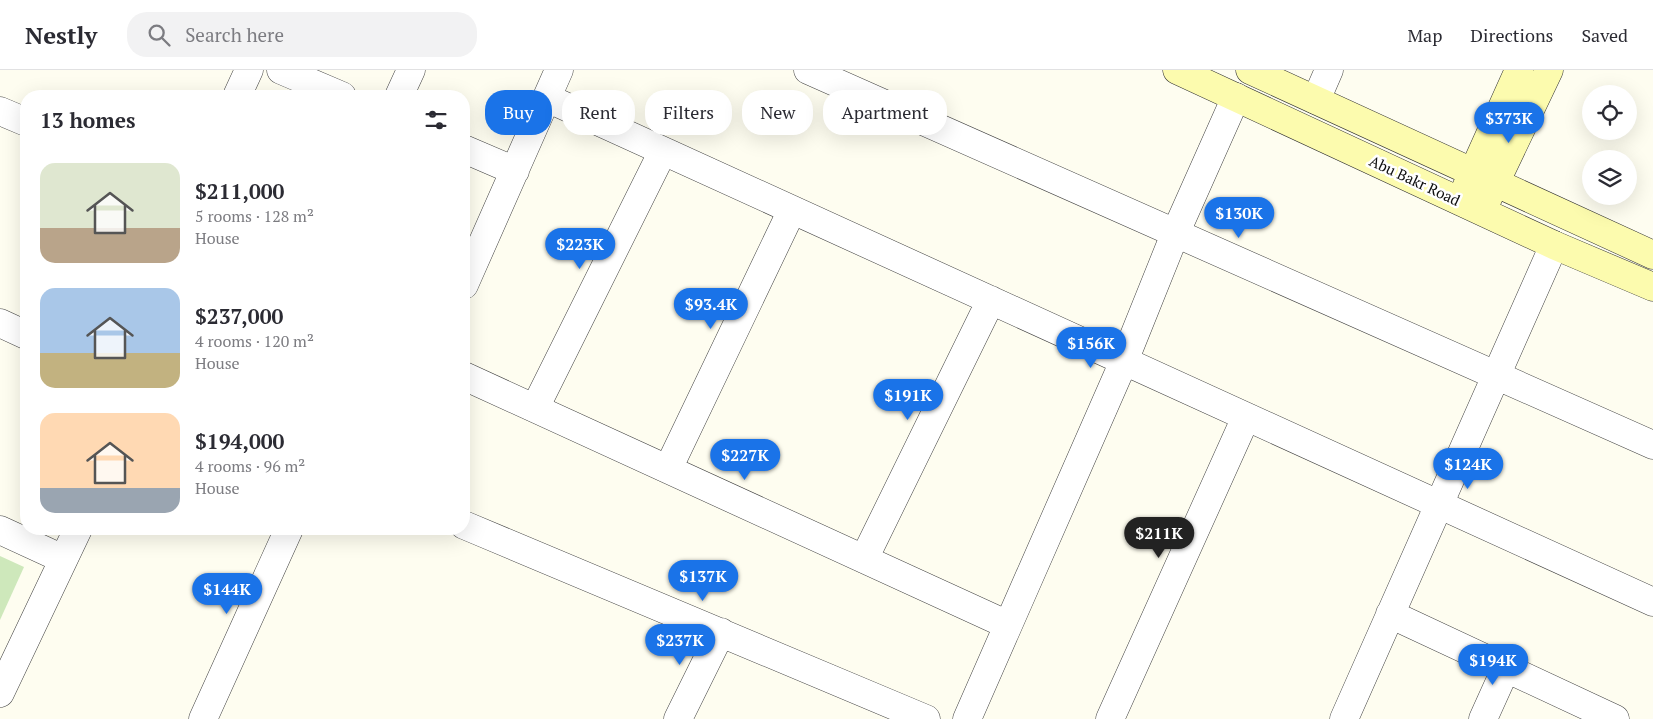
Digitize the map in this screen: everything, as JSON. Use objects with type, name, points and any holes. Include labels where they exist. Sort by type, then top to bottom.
[{"type":"main road","name":"Abu Bakr Road","points":[[1177,70],[1554,245],[1653,287]]},
{"type":"main road","name":"Abu Bakr Road","points":[[1250,70],[1653,255]]},
{"type":"main road","points":[[1471,206],[1484,177],[1520,70]]},
{"type":"main road","points":[[1484,177],[1549,70]]},
{"type":"street","points":[[240,90],[249,70]]},
{"type":"street","points":[[281,70],[328,90]]},
{"type":"street","points":[[402,90],[411,70]]},
{"type":"street","points":[[550,90],[559,70]]},
{"type":"street","points":[[808,70],[1653,445]]},
{"type":"street","points":[[1316,100],[1329,70]]},
{"type":"street","points":[[967,719],[1124,361],[1175,234],[1236,97]]},
{"type":"street","points":[[552,101],[1653,602]]},
{"type":"street","points":[[0,111],[20,119]]},
{"type":"street","points":[[470,272],[530,135]]},
{"type":"street","points":[[535,408],[663,151]]},
{"type":"street","points":[[470,152],[515,171]]},
{"type":"street","points":[[668,469],[792,210]]},
{"type":"street","points":[[1344,719],[1554,245]]},
{"type":"street","points":[[864,559],[991,300]]},
{"type":"street","points":[[0,323],[20,332]]},
{"type":"street","points":[[470,379],[1008,625]]},
{"type":"street","points":[[1111,718],[1246,417]]},
{"type":"street","points":[[470,527],[926,719]]},
{"type":"street","points":[[0,530],[63,559]]},
{"type":"street","points":[[0,693],[75,535]]},
{"type":"street","points":[[203,719],[286,535]]},
{"type":"street","points":[[1390,614],[1615,719]]},
{"type":"street","points":[[678,719],[721,632]]},
{"type":"street","points":[[1483,719],[1506,668]]},
{"type":"green space","points":[[0,556],[24,567],[0,620]]}]
